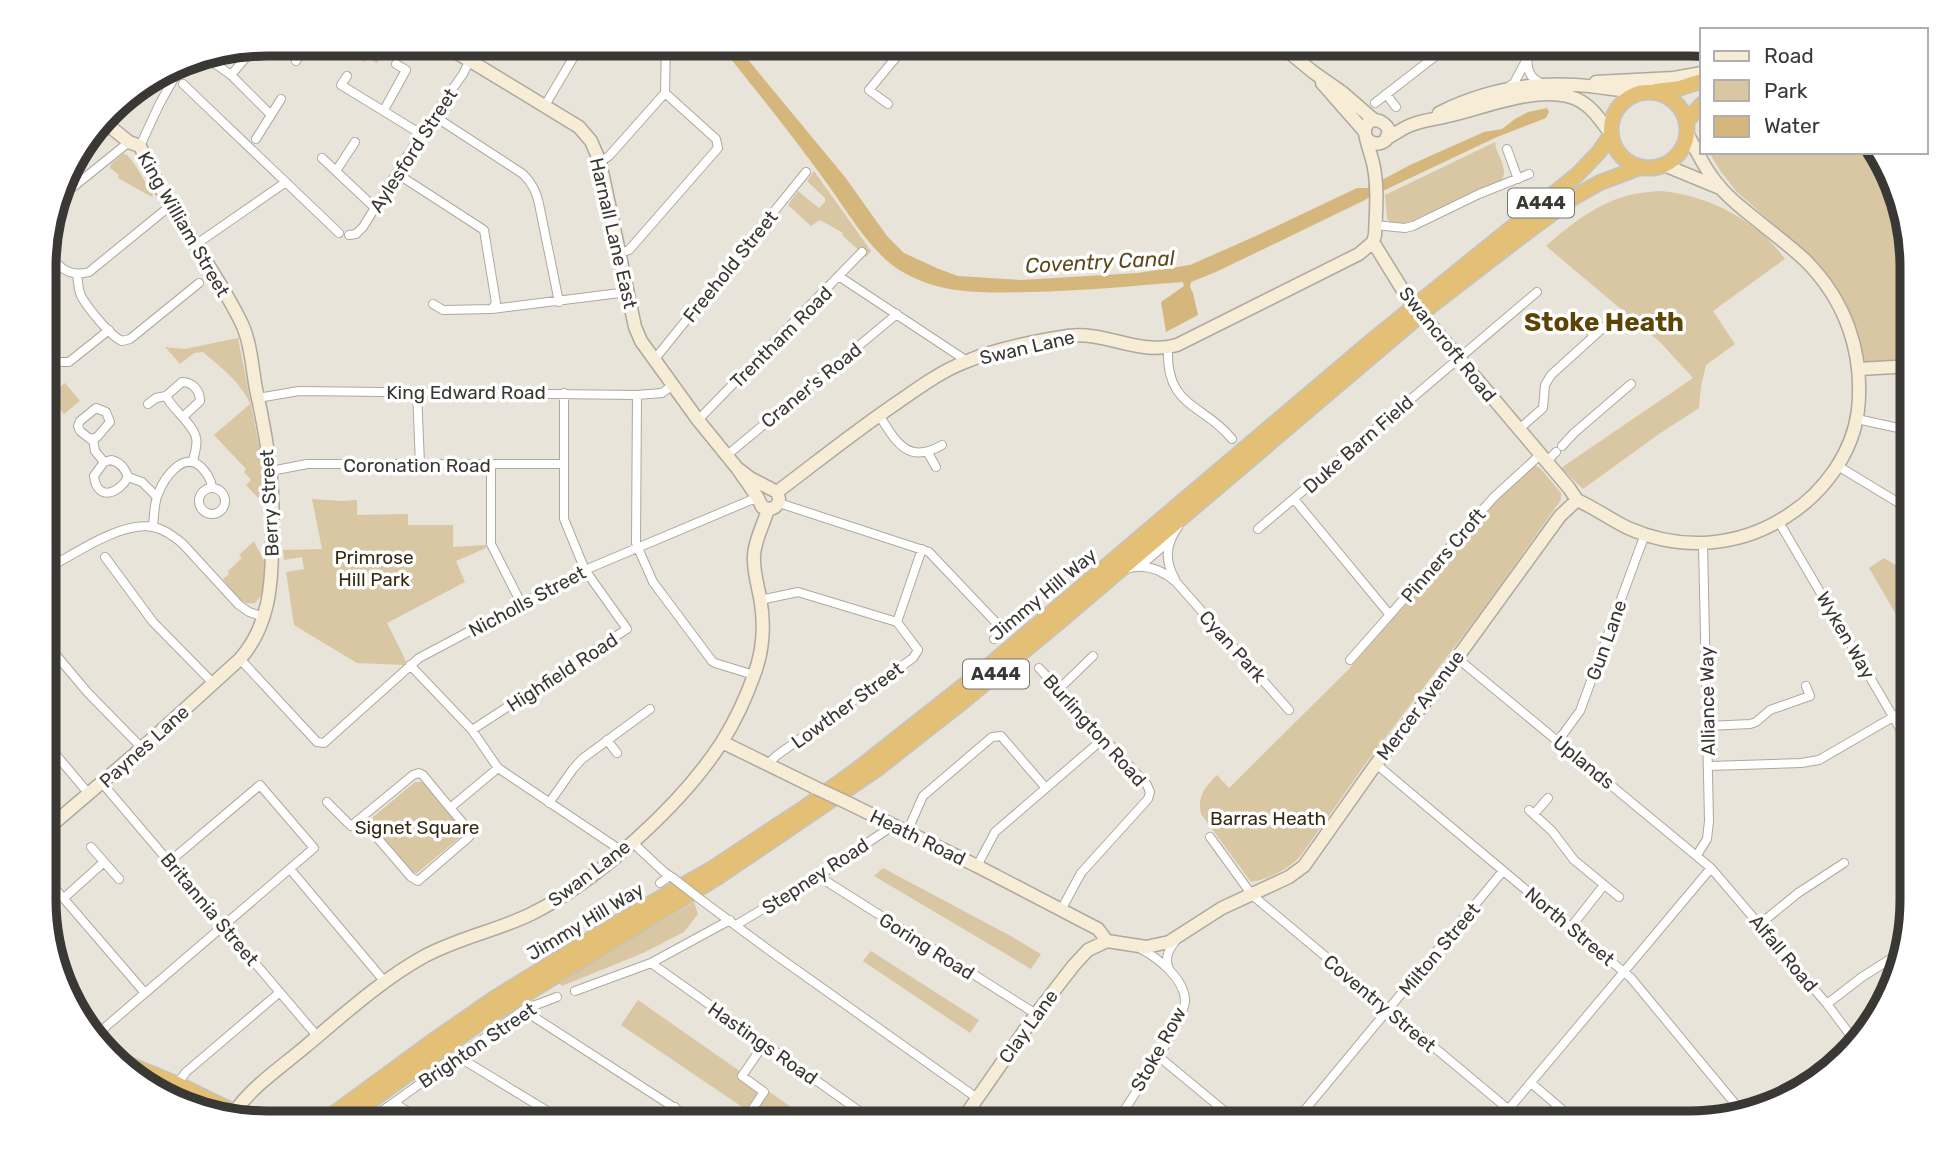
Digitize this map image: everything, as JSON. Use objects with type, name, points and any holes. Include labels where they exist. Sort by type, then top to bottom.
[{"type":"highway","points":[[1653,91],[1668,96],[1683,112],[1693,117],[1681,152],[1664,165],[1650,168],[1623,159],[1615,148],[1610,134],[1611,119],[1619,105],[1628,97],[1653,91],[1700,81]]},
{"type":"highway","name":"Jimmy Hill Way","points":[[343,1111],[430,1043],[495,998],[620,921],[710,870],[858,769],[996,660],[1374,339],[1578,174],[1610,134]]},
{"type":"highway","name":"Jimmy Hill Way","points":[[345,1111],[485,1019],[718,877],[877,769],[1127,569],[1196,505],[1432,305],[1518,237],[1576,196],[1599,183],[1641,167]]},
{"type":"highway","points":[[143,1070],[225,1106]]},
{"type":"street","points":[[296,61],[299,56]]},
{"type":"street","name":"Harnall Lane East","points":[[465,56],[579,127],[591,141],[600,162],[635,327],[641,341],[726,456],[768,498]]},
{"type":"street","points":[[544,107],[573,56]]},
{"type":"street","points":[[600,162],[609,156],[665,93],[666,56]]},
{"type":"street","points":[[888,104],[869,90],[897,56]]},
{"type":"street","points":[[1294,56],[1389,130],[1375,170]]},
{"type":"street","points":[[1375,103],[1433,56]]},
{"type":"street","points":[[231,75],[248,57]]},
{"type":"street","points":[[1504,90],[1514,83],[1528,57]]},
{"type":"street","points":[[1528,57],[1527,69],[1536,81],[1586,103],[1610,134]]},
{"type":"street","name":"Aylesford Street","points":[[349,235],[360,231],[470,60]]},
{"type":"street","points":[[213,63],[231,75],[271,115]]},
{"type":"street","points":[[384,110],[406,70],[396,64]]},
{"type":"street","points":[[1520,71],[1522,87]]},
{"type":"street","points":[[1313,72],[1373,143],[1379,143],[1452,106],[1504,90],[1522,87],[1653,91]]},
{"type":"street","points":[[1373,242],[1375,170],[1366,135],[1367,125],[1380,121],[1417,123],[1556,88],[1674,79],[1700,73]]},
{"type":"street","points":[[346,76],[341,85],[421,134]]},
{"type":"street","points":[[71,188],[107,159],[134,144],[174,78]]},
{"type":"street","points":[[183,84],[336,231]]},
{"type":"street","points":[[619,253],[629,250],[718,148],[716,139],[665,93]]},
{"type":"street","points":[[1386,94],[1396,107]]},
{"type":"street","points":[[256,139],[281,99]]},
{"type":"street","points":[[434,116],[523,174],[531,182],[540,204],[559,302]]},
{"type":"street","points":[[1693,117],[1700,152]]},
{"type":"street","name":"King William Street","points":[[110,126],[134,144],[241,322],[247,341]]},
{"type":"street","points":[[336,171],[355,142]]},
{"type":"street","points":[[1507,149],[1518,179]]},
{"type":"street","points":[[1577,500],[1628,528],[1667,540],[1703,544],[1751,536],[1779,522],[1806,503],[1838,466],[1851,438],[1857,419],[1859,369],[1849,326],[1821,279],[1805,261],[1720,188],[1702,162],[1700,154]]},
{"type":"street","points":[[321,158],[374,208]]},
{"type":"street","points":[[1664,165],[1720,188]]},
{"type":"street","name":"Freehold Street","points":[[654,360],[806,172]]},
{"type":"street","points":[[397,173],[484,230],[496,303],[492,309]]},
{"type":"street","points":[[1375,218],[1405,228],[1413,226],[1479,194],[1529,174]]},
{"type":"street","points":[[195,245],[286,182]]},
{"type":"street","points":[[56,262],[64,271],[77,274],[89,272],[170,206]]},
{"type":"street","name":"Swancroft Road","points":[[1373,242],[1407,297],[1577,500]]},
{"type":"street","name":"Swan Lane","points":[[243,1109],[253,1090],[385,982],[441,948],[514,921],[555,901],[627,847],[691,782],[722,741],[741,707],[754,675],[763,634],[754,554],[768,498],[878,415],[967,361],[1042,341],[1085,335],[1146,348],[1168,347],[1186,342],[1359,254],[1373,242]]},
{"type":"street","name":"Trentham Road","points":[[698,420],[862,252]]},
{"type":"street","points":[[77,274],[81,296],[108,330],[122,341],[130,339],[201,282]]},
{"type":"street","points":[[840,277],[967,361]]},
{"type":"street","points":[[433,304],[443,310],[492,309],[628,292]]},
{"type":"street","name":"Duke Barn Field","points":[[1258,529],[1537,292]]},
{"type":"street","name":"Craner's Road","points":[[726,456],[897,314]]},
{"type":"street","points":[[1586,326],[1594,336]]},
{"type":"street","points":[[1518,430],[1543,408],[1545,384],[1551,375],[1604,327]]},
{"type":"street","points":[[56,360],[69,362],[108,330]]},
{"type":"street","name":"Berry Street","points":[[240,659],[252,644],[264,617],[271,580],[273,502],[271,471],[247,341]]},
{"type":"street","points":[[1168,347],[1169,370],[1182,397],[1232,439]]},
{"type":"street","points":[[1859,369],[1900,367]]},
{"type":"street","points":[[149,404],[156,398],[166,396],[182,382],[189,383],[198,391],[200,401],[184,416]]},
{"type":"street","name":"Pinners Croft","points":[[1350,660],[1493,497],[1543,458],[1559,449],[1631,384]]},
{"type":"street","name":"King Edward Road","points":[[258,398],[299,391],[636,395],[662,393],[673,385]]},
{"type":"street","points":[[417,392],[420,464]]},
{"type":"street","points":[[564,393],[564,519],[585,570]]},
{"type":"street","points":[[636,395],[638,548],[653,582],[712,661],[754,675]]},
{"type":"street","points":[[166,396],[184,416],[197,439],[192,461]]},
{"type":"street","points":[[878,415],[900,445],[918,453],[928,453],[942,444]]},
{"type":"street","points":[[1857,419],[1900,428]]},
{"type":"street","points":[[93,439],[95,451],[104,462]]},
{"type":"street","points":[[928,453],[936,467]]},
{"type":"street","points":[[117,461],[126,470],[128,477],[114,492],[108,494],[94,483],[94,476],[104,462],[117,461]]},
{"type":"street","points":[[153,527],[156,496],[177,466],[185,461],[198,464],[212,487]]},
{"type":"street","name":"Coronation Road","points":[[271,471],[307,464],[564,464]]},
{"type":"street","points":[[491,465],[491,544],[521,603]]},
{"type":"street","points":[[1838,466],[1900,504]]},
{"type":"street","points":[[128,477],[142,482],[156,496]]},
{"type":"street","points":[[768,498],[929,552],[1003,630],[994,639]]},
{"type":"street","name":"Nicholls Street","points":[[240,659],[321,744],[419,658],[585,570],[751,500],[768,498]]},
{"type":"street","points":[[1294,499],[1390,615]]},
{"type":"street","name":"Mercer Avenue","points":[[1107,941],[1146,947],[1169,942],[1222,908],[1289,877],[1304,866],[1376,764],[1560,516],[1577,500]]},
{"type":"street","points":[[1127,569],[1146,561],[1170,540],[1196,505]]},
{"type":"street","name":"Wyken Way","points":[[1779,522],[1900,729]]},
{"type":"street","points":[[56,561],[123,530],[153,527],[172,535],[181,543],[239,605],[264,617]]},
{"type":"street","name":"Gun Lane","points":[[1559,741],[1580,711],[1645,534]]},
{"type":"street","name":"Cyan Park","points":[[1170,540],[1167,561],[1176,582]]},
{"type":"street","name":"Alliance Way","points":[[1697,855],[1709,832],[1703,544]]},
{"type":"street","points":[[760,600],[799,592],[897,622],[922,548]]},
{"type":"street","points":[[105,557],[153,622],[214,684]]},
{"type":"street","name":"Cyan Park","points":[[1127,569],[1152,568],[1165,573],[1176,582],[1289,710]]},
{"type":"street","name":"Highfield Road","points":[[472,730],[626,630],[626,626],[585,570]]},
{"type":"street","name":"Lowther Street","points":[[768,764],[913,658],[918,650],[897,622]]},
{"type":"street","points":[[56,655],[88,693],[142,748]]},
{"type":"street","points":[[1058,690],[1093,656]]},
{"type":"street","name":"Uplands","points":[[1457,658],[1711,868]]},
{"type":"street","name":"Paynes Lane","points":[[56,822],[240,659]]},
{"type":"street","points":[[410,665],[472,730],[498,768],[549,803],[627,847],[671,877],[976,1098]]},
{"type":"street","name":"Burlington Road","points":[[1039,668],[1147,785],[1150,792],[1147,799],[1081,873],[1061,910]]},
{"type":"street","points":[[1708,726],[1756,722],[1770,710],[1810,696],[1806,686]]},
{"type":"street","points":[[549,803],[573,769],[650,709]]},
{"type":"street","points":[[1709,766],[1801,764],[1819,760],[1900,713]]},
{"type":"street","points":[[907,832],[923,796],[992,737],[1001,736],[1045,787]]},
{"type":"street","points":[[977,866],[995,831],[1104,738]]},
{"type":"street","points":[[607,740],[617,753]]},
{"type":"street","name":"Heath Road","points":[[722,741],[977,866],[1098,929],[1107,941]]},
{"type":"street","points":[[56,755],[89,794]]},
{"type":"street","name":"North Street","points":[[1376,764],[1631,978],[1736,1105]]},
{"type":"street","points":[[450,808],[498,768]]},
{"type":"street","points":[[327,802],[351,826],[413,775],[419,773],[469,830],[469,837],[418,881],[411,877],[361,819]]},
{"type":"street","name":"Britannia Street","points":[[102,783],[317,1036]]},
{"type":"street","points":[[102,1030],[314,848],[260,785],[169,862]]},
{"type":"street","points":[[1548,798],[1532,812],[1552,831],[1572,858],[1619,897]]},
{"type":"street","name":"Stepney Road","points":[[733,923],[818,876],[894,825]]},
{"type":"street","name":"Coventry Street","points":[[1210,837],[1252,895],[1508,1109]]},
{"type":"street","points":[[91,847],[119,879]]},
{"type":"street","points":[[64,898],[104,862]]},
{"type":"street","points":[[1760,924],[1798,892],[1844,863]]},
{"type":"street","points":[[1508,1109],[1711,868]]},
{"type":"street","name":"Alfall Road","points":[[1711,868],[1851,1035]]},
{"type":"street","points":[[290,869],[385,982]]},
{"type":"street","name":"Milton Street","points":[[1304,1111],[1503,871]]},
{"type":"street","name":"Goring Road","points":[[818,876],[1037,1014]]},
{"type":"street","points":[[660,883],[671,877]]},
{"type":"street","points":[[1571,927],[1604,885]]},
{"type":"street","points":[[56,889],[145,993]]},
{"type":"street","points":[[575,991],[651,963],[733,923]]},
{"type":"street","points":[[1172,974],[1167,964],[1167,954],[1182,934]]},
{"type":"street","name":"Clay Lane","points":[[968,1111],[1081,956],[1096,944],[1107,941]]},
{"type":"street","points":[[1132,945],[1151,955],[1172,974]]},
{"type":"street","points":[[1827,1004],[1861,977],[1892,958]]},
{"type":"street","name":"Hastings Road","points":[[651,963],[859,1111]]},
{"type":"street","name":"Stoke Row","points":[[1124,1111],[1158,1056],[1184,1006],[1183,990],[1172,974]]},
{"type":"street","points":[[177,1084],[186,1072],[280,992]]},
{"type":"street","name":"Brighton Street","points":[[382,1111],[525,1009],[557,997]]},
{"type":"street","points":[[525,1009],[681,1111]]},
{"type":"street","points":[[751,1111],[764,1092],[742,1076],[764,1044]]},
{"type":"street","points":[[457,1056],[547,1111]]},
{"type":"street","points":[[1158,1056],[1224,1111]]},
{"type":"street","points":[[1531,1083],[1564,1111]]},
{"type":"street","points":[[394,1103],[407,1111]]},
{"type":"street","points":[[672,1111],[675,1107]]},
{"type":"green space","points":[[353,56],[381,56],[377,63],[367,58],[364,62]]},
{"type":"green space","points":[[1495,142],[1504,172],[1501,181],[1406,223],[1393,224],[1387,219],[1385,195]]},
{"type":"green space","points":[[123,154],[134,164],[153,194],[152,197],[118,178],[119,175],[110,168]]},
{"type":"green space","points":[[1710,154],[1866,154],[1889,199],[1896,226],[1900,253],[1900,363],[1862,365],[1808,258],[1737,192]]},
{"type":"green space","points":[[814,171],[871,251],[866,257],[842,235],[843,233],[820,220],[811,226],[788,205],[798,191],[819,208],[825,202],[825,198],[807,181]]},
{"type":"green space","points":[[1659,191],[1695,197],[1729,211],[1760,232],[1785,259],[1713,311],[1735,344],[1706,365],[1699,408],[1583,489],[1561,468],[1693,378],[1660,342],[1546,246],[1593,210],[1630,195]]},
{"type":"green space","points":[[238,338],[263,466],[264,499],[260,500],[246,485],[251,480],[244,472],[246,469],[214,435],[250,404],[242,389],[203,352],[194,353],[180,364],[165,347],[185,349]]},
{"type":"green space","points":[[65,383],[80,401],[64,414],[56,404],[56,390]]},
{"type":"green space","name":"Barras Heath","points":[[1536,466],[1561,493],[1561,500],[1302,854],[1280,872],[1251,882],[1201,814],[1200,802],[1206,788],[1217,775],[1229,788],[1347,671],[1504,492]]},
{"type":"green space","name":"Primrose Hill Park","points":[[312,499],[357,500],[357,515],[408,514],[408,525],[453,525],[453,547],[486,545],[486,548],[456,561],[465,582],[387,623],[404,657],[404,665],[357,663],[294,625],[286,572],[304,569],[302,557],[284,560],[283,550],[322,549]]},
{"type":"green space","points":[[254,541],[264,561],[264,592],[255,603],[249,603],[240,600],[223,579],[242,558],[239,555]]},
{"type":"green space","points":[[1884,558],[1900,568],[1900,621],[1869,568]]},
{"type":"green space","name":"Signet Square","points":[[415,782],[424,782],[464,834],[417,873],[413,872],[372,825],[373,817]]},
{"type":"green space","points":[[883,868],[1041,954],[1031,969],[874,876]]},
{"type":"green space","points":[[694,902],[698,914],[684,932],[643,953],[562,986],[558,982]]},
{"type":"green space","points":[[871,951],[979,1020],[970,1033],[863,961]]},
{"type":"green space","points":[[638,1000],[794,1109],[748,1111],[621,1025]]},
{"type":"water","points":[[728,56],[745,56],[845,177],[887,236],[904,253],[958,276],[1021,280],[1137,273],[1190,265],[1357,188],[1367,188],[1410,165],[1484,132],[1502,129],[1528,112],[1547,108],[1549,112],[1546,118],[1497,137],[1191,282],[1198,315],[1166,332],[1161,302],[1184,286],[1183,282],[1068,291],[980,292],[932,285],[916,279],[890,263],[868,241],[798,144]]},
{"type":"district","name":"Stoke Heath","points":[[1604,322]]},
{"type":"water label","name":"Coventry Canal","points":[[1100,262]]}]
